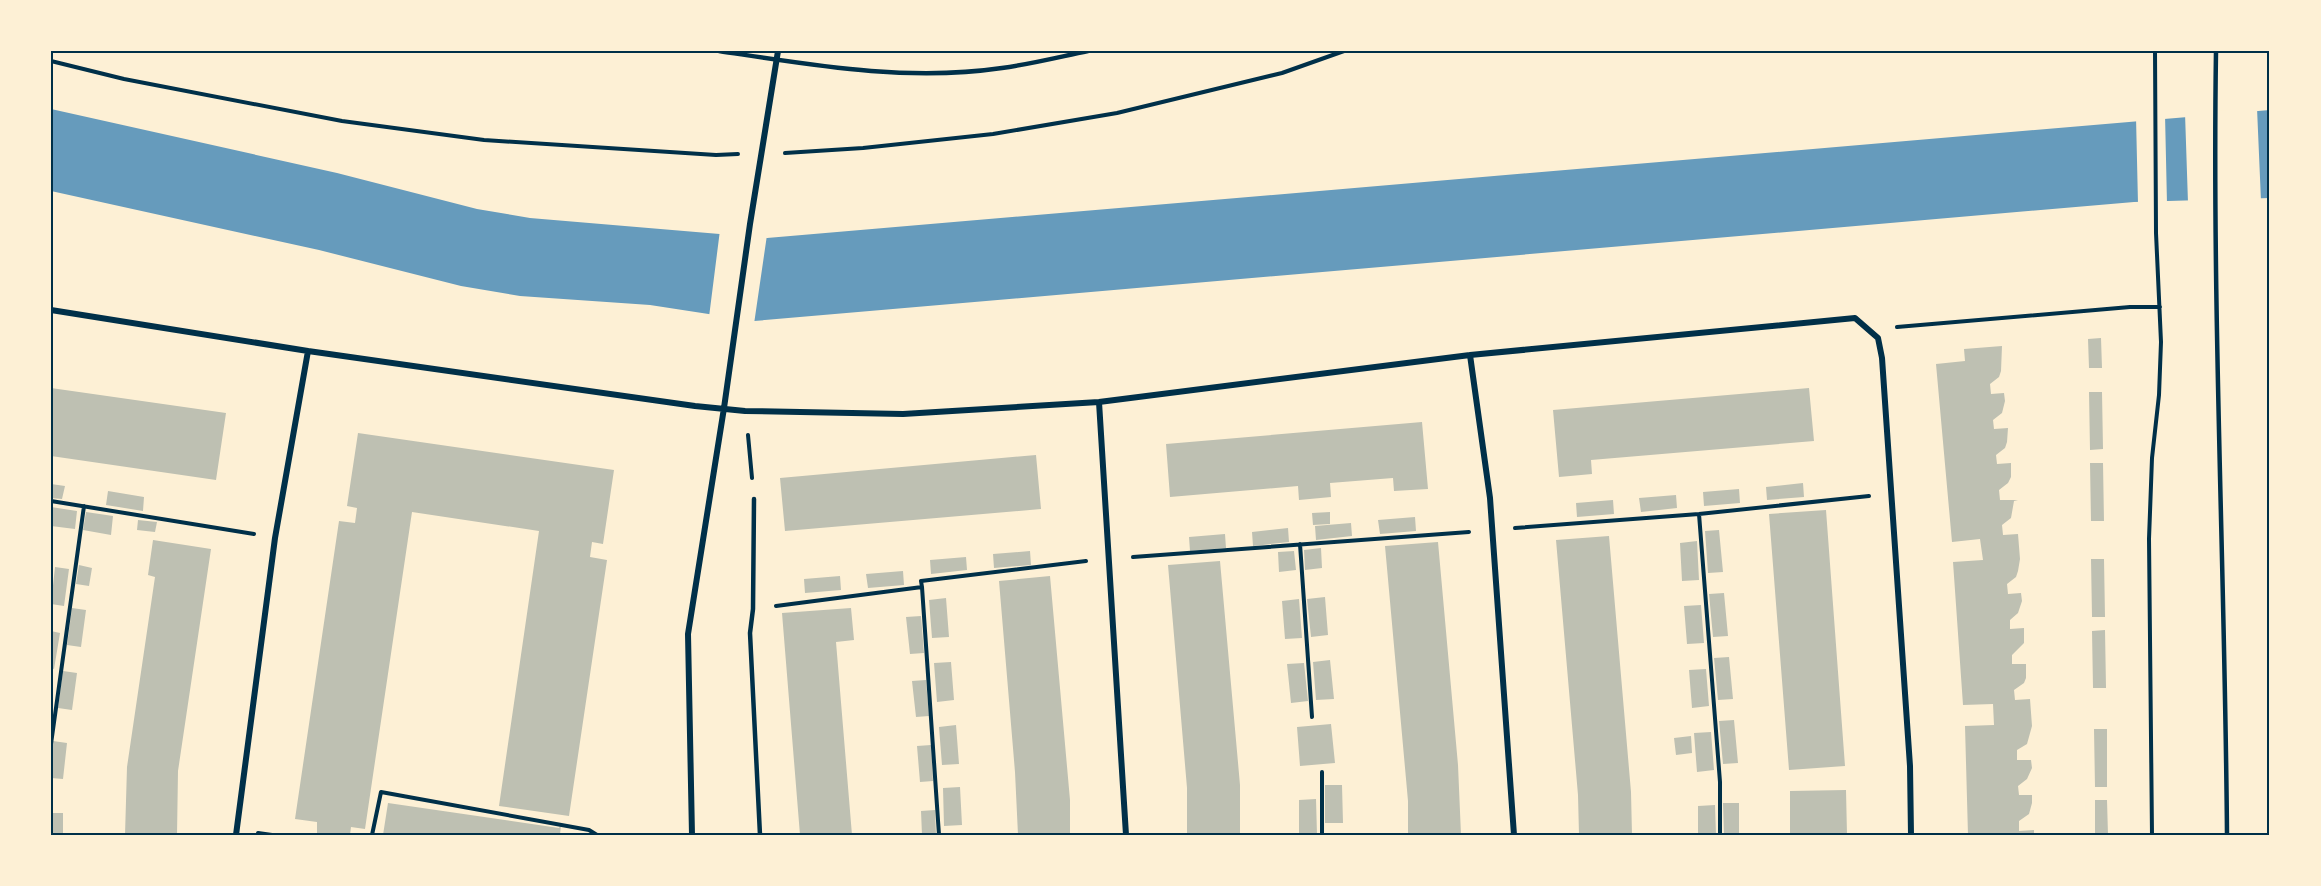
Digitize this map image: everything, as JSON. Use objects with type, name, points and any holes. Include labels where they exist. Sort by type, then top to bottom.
[{"type":"street","points":[[693,835],[688,634],[778,51]]},
{"type":"street","points":[[51,310],[308,351],[745,411],[903,414],[1099,402],[1470,355],[1855,318],[1878,338],[1882,358],[1910,766],[1911,835]]},
{"type":"street","points":[[237,835],[275,538],[308,351]]},
{"type":"street","points":[[1470,355],[1493,530],[1514,835]]},
{"type":"street","points":[[1099,402],[1126,835]]},
{"type":"lane","points":[[718,51],[811,66],[895,73],[1001,69],[1088,51]]},
{"type":"lane","points":[[2216,51],[2216,245],[2227,835]]},
{"type":"lane","points":[[754,500],[753,609],[750,633],[760,835]]},
{"type":"path","points":[[51,61],[124,79],[342,121],[484,140],[716,155],[807,153],[993,134],[1086,118],[1214,91],[1282,73],[1344,51]]},
{"type":"path","points":[[2152,835],[2149,539],[2152,458],[2159,395],[2160,307],[2156,233],[2155,51]]},
{"type":"path","points":[[1869,329],[2130,307],[2160,307]]},
{"type":"path","points":[[745,411],[754,500]]},
{"type":"path","points":[[939,835],[921,581],[1108,559],[1699,514],[1891,494]]},
{"type":"path","points":[[51,501],[275,538]]},
{"type":"path","points":[[51,744],[84,506]]},
{"type":"path","points":[[1699,514],[1720,782],[1720,835]]},
{"type":"path","points":[[1300,544],[1312,717]]},
{"type":"path","points":[[753,609],[922,587]]},
{"type":"path","points":[[1322,772],[1322,835]]},
{"type":"path","points":[[372,835],[381,792],[589,830],[597,835]]},
{"type":"water","points":[[51,109],[337,173],[477,209],[530,218],[767,238],[2270,110],[2270,198],[2134,202],[754,321],[650,305],[520,296],[461,286],[319,250],[51,191]]},
{"type":"pier","points":[[2257,108],[2261,201],[2188,203],[2185,113]]},
{"type":"pier","points":[[2165,114],[2167,204],[2138,204],[2136,117]]},
{"type":"pier","points":[[720,230],[767,235],[754,324],[709,317]]},
{"type":"building","points":[[2101,338],[2102,368],[2089,368],[2088,339]]},
{"type":"building","points":[[2002,346],[2001,371],[1999,377],[1990,384],[1991,394],[2004,393],[2005,401],[2002,413],[1993,420],[1994,429],[2008,428],[2005,448],[1996,455],[1997,464],[2011,463],[2011,477],[2008,483],[1999,490],[2000,500],[2018,500],[2014,501],[2011,518],[2002,525],[2003,535],[2018,534],[2020,559],[2016,577],[2007,584],[2008,594],[2021,593],[2022,601],[2018,613],[2010,620],[2010,629],[2024,628],[2024,643],[2012,655],[2012,664],[2026,664],[2026,678],[2024,683],[2014,690],[2015,700],[2030,699],[2032,726],[2027,744],[2017,750],[2017,760],[2031,760],[2032,768],[2027,779],[2018,786],[2019,795],[2032,795],[2029,814],[2019,821],[2019,831],[2034,830],[2034,835],[1968,835],[1965,726],[1994,725],[1993,704],[1963,705],[1953,562],[1983,560],[1980,539],[1952,542],[1936,364],[1965,361],[1964,349]]},
{"type":"building","points":[[51,388],[226,413],[216,480],[51,456]]},
{"type":"building","points":[[1809,388],[1814,441],[1591,460],[1592,474],[1559,477],[1553,410]]},
{"type":"building","points":[[2089,392],[2102,392],[2103,449],[2090,450]]},
{"type":"building","points":[[1422,422],[1428,489],[1394,491],[1393,478],[1330,483],[1331,497],[1299,500],[1298,486],[1170,497],[1166,444]]},
{"type":"building","points":[[358,433],[614,470],[603,544],[592,542],[590,557],[607,560],[569,816],[499,806],[539,531],[412,512],[365,829],[351,827],[350,835],[317,833],[317,822],[295,819],[339,521],[355,523],[357,508],[347,506]]},
{"type":"building","points":[[1036,455],[1041,509],[785,531],[780,478]]},
{"type":"building","points":[[2090,463],[2103,463],[2104,521],[2091,521]]},
{"type":"building","points":[[1803,483],[1804,497],[1767,500],[1766,487]]},
{"type":"building","points":[[51,484],[65,486],[62,499],[51,498]]},
{"type":"building","points":[[1739,489],[1740,503],[1704,506],[1703,492]]},
{"type":"building","points":[[108,491],[144,497],[143,511],[106,505]]},
{"type":"building","points":[[1676,495],[1677,508],[1641,512],[1639,498]]},
{"type":"building","points":[[1613,500],[1614,514],[1577,517],[1576,503]]},
{"type":"building","points":[[51,507],[77,511],[75,529],[51,526]]},
{"type":"building","points":[[1826,510],[1845,766],[1789,770],[1769,514]]},
{"type":"building","points":[[86,512],[113,516],[111,535],[83,530]]},
{"type":"building","points":[[1330,512],[1330,524],[1313,525],[1312,513]]},
{"type":"building","points":[[1415,517],[1416,531],[1380,534],[1378,520]]},
{"type":"building","points":[[138,520],[157,522],[155,532],[137,530]]},
{"type":"building","points":[[1351,523],[1352,536],[1316,540],[1315,526]]},
{"type":"building","points":[[1288,528],[1289,542],[1253,546],[1252,532]]},
{"type":"building","points":[[1719,530],[1723,572],[1708,573],[1705,531]]},
{"type":"building","points":[[1225,534],[1226,548],[1190,551],[1189,537]]},
{"type":"building","points":[[1609,536],[1631,792],[1632,835],[1579,835],[1578,795],[1556,540]]},
{"type":"building","points":[[153,540],[211,549],[178,771],[177,835],[125,835],[127,767],[155,577],[148,575]]},
{"type":"building","points":[[1697,541],[1699,580],[1682,581],[1680,543]]},
{"type":"building","points":[[1438,542],[1458,765],[1461,835],[1408,835],[1408,801],[1385,546]]},
{"type":"building","points":[[1321,548],[1322,568],[1305,570],[1304,550]]},
{"type":"building","points":[[1030,551],[1031,565],[994,568],[993,554]]},
{"type":"building","points":[[1294,551],[1296,570],[1279,572],[1278,552]]},
{"type":"building","points":[[966,557],[967,570],[931,574],[930,560]]},
{"type":"building","points":[[2091,559],[2104,559],[2105,617],[2092,617]]},
{"type":"building","points":[[1220,561],[1240,785],[1240,835],[1187,835],[1187,788],[1168,565]]},
{"type":"building","points":[[79,565],[92,568],[89,586],[76,584]]},
{"type":"building","points":[[55,567],[69,569],[64,606],[51,604]]},
{"type":"building","points":[[903,571],[904,585],[868,588],[866,574]]},
{"type":"building","points":[[840,576],[841,590],[805,593],[804,579]]},
{"type":"building","points":[[1050,576],[1070,800],[1070,835],[1018,835],[999,581]]},
{"type":"building","points":[[1724,593],[1728,636],[1713,637],[1709,594]]},
{"type":"building","points":[[1325,597],[1328,635],[1311,637],[1307,599]]},
{"type":"building","points":[[946,598],[949,637],[932,638],[929,600]]},
{"type":"building","points":[[1299,599],[1302,638],[1285,639],[1282,601]]},
{"type":"building","points":[[1701,605],[1704,643],[1687,644],[1684,606]]},
{"type":"building","points":[[72,608],[86,610],[81,647],[67,645]]},
{"type":"building","points":[[851,608],[854,640],[836,642],[852,835],[800,835],[782,613]]},
{"type":"building","points":[[921,616],[924,653],[910,654],[906,617]]},
{"type":"building","points":[[2105,630],[2106,688],[2093,688],[2092,631]]},
{"type":"building","points":[[51,631],[60,633],[54,669],[51,668]]},
{"type":"building","points":[[1729,657],[1733,699],[1718,700],[1714,658]]},
{"type":"building","points":[[1330,660],[1334,699],[1316,700],[1313,662]]},
{"type":"building","points":[[951,662],[954,700],[937,702],[934,663]]},
{"type":"building","points":[[1304,663],[1308,701],[1291,703],[1287,664]]},
{"type":"building","points":[[1706,669],[1709,706],[1692,708],[1689,670]]},
{"type":"building","points":[[63,671],[77,673],[72,710],[58,708]]},
{"type":"building","points":[[926,680],[929,716],[916,717],[912,681]]},
{"type":"building","points":[[1734,720],[1738,763],[1723,764],[1719,721]]},
{"type":"building","points":[[1331,724],[1335,763],[1300,766],[1297,727]]},
{"type":"building","points":[[956,725],[959,764],[942,765],[939,727]]},
{"type":"building","points":[[2094,729],[2107,729],[2107,787],[2095,787]]},
{"type":"building","points":[[1711,732],[1714,770],[1697,772],[1694,733]]},
{"type":"building","points":[[1691,736],[1692,753],[1676,755],[1674,738]]},
{"type":"building","points":[[53,741],[67,743],[63,779],[51,778]]},
{"type":"building","points":[[931,745],[933,781],[920,782],[917,746]]},
{"type":"building","points":[[1325,785],[1342,785],[1343,823],[1325,823]]},
{"type":"building","points":[[960,787],[962,825],[944,826],[943,788]]},
{"type":"building","points":[[1846,790],[1847,835],[1790,835],[1790,791]]},
{"type":"building","points":[[1316,799],[1317,835],[1299,835],[1299,800]]},
{"type":"building","points":[[2095,800],[2107,800],[2108,835],[2095,835]]},
{"type":"building","points":[[388,803],[559,828],[561,824],[560,835],[383,835]]},
{"type":"building","points":[[1723,803],[1739,803],[1739,835],[1724,835]]},
{"type":"building","points":[[1715,805],[1716,835],[1698,835],[1698,806]]},
{"type":"building","points":[[935,810],[936,835],[922,835],[921,811]]},
{"type":"building","points":[[51,813],[63,813],[63,835],[51,835]]}]
